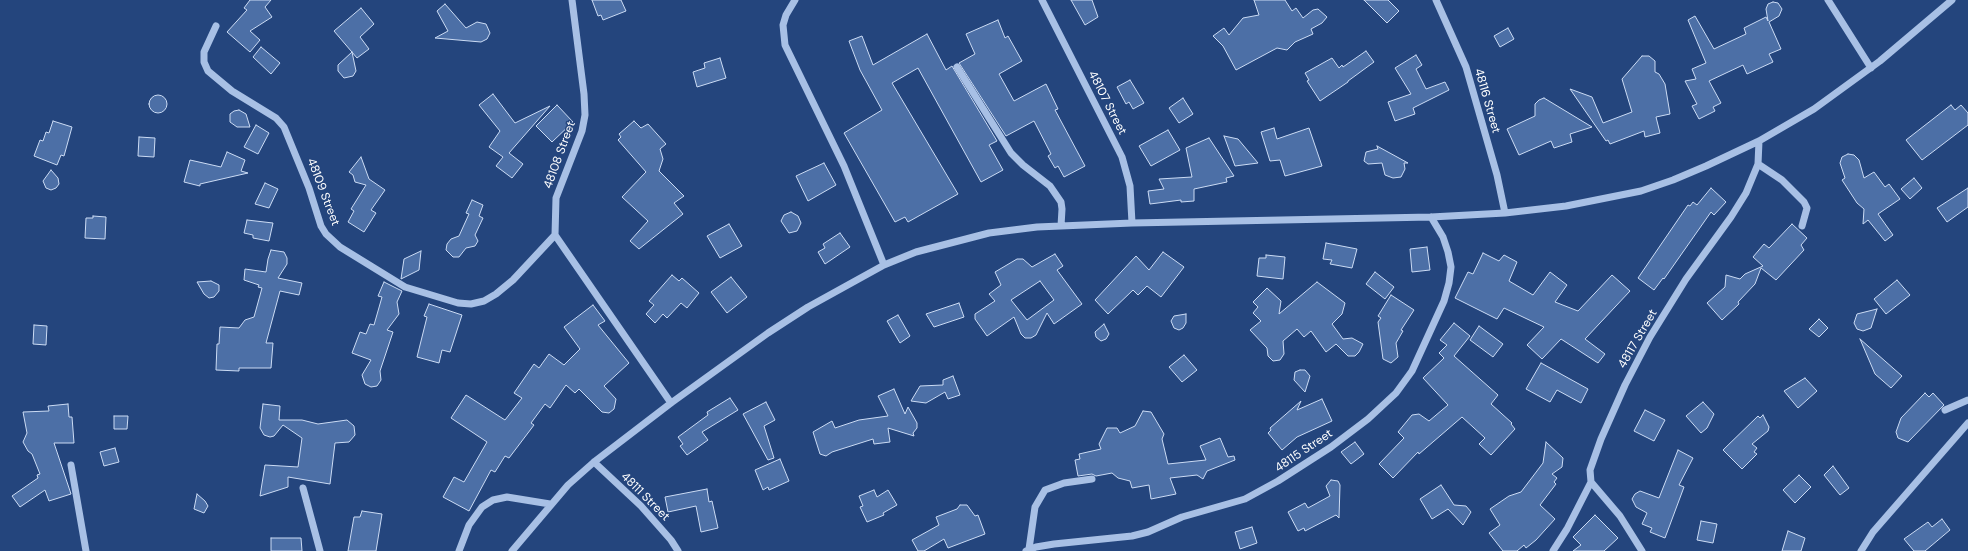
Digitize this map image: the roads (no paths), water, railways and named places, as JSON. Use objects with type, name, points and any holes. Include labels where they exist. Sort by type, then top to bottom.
[{"type":"street","name":"48108 Street","points":[[556,236],[556,198],[582,132],[585,115],[584,94],[572,0]]},
{"type":"street","points":[[795,0],[786,15],[783,25],[785,44],[844,166],[884,265]]},
{"type":"street","name":"48107 Street","points":[[1042,0],[1122,157],[1130,186],[1132,223]]},
{"type":"street","name":"48116 Street","points":[[1436,0],[1466,67],[1497,174],[1505,213]]},
{"type":"street","points":[[1828,0],[1871,68]]},
{"type":"street","points":[[512,551],[550,504],[568,485],[594,462],[671,403],[768,333],[815,304],[884,265],[916,252],[989,233],[1061,226],[1132,223],[1431,217],[1505,213],[1566,206],[1641,191],[1673,180],[1759,141],[1814,109],[1871,68],[1952,0]]},
{"type":"street","name":"48109 Street","points":[[216,26],[204,52],[204,62],[208,71],[232,91],[276,118],[284,127],[309,188],[321,226],[340,247],[405,287],[458,303],[472,304],[484,301],[514,280],[556,236]]},
{"type":"street","points":[[957,67],[1011,153],[1023,165],[1050,186],[1061,202],[1061,226]]},
{"type":"street","name":"48117 Street","points":[[1591,482],[1590,470],[1597,450],[1637,359],[1686,279],[1731,218],[1753,178],[1758,164],[1759,141]]},
{"type":"street","points":[[1758,164],[1782,180],[1804,202],[1807,208],[1807,216],[1802,226]]},
{"type":"street","name":"48115 Street","points":[[1028,550],[1054,544],[1132,536],[1148,532],[1182,517],[1245,499],[1278,481],[1325,451],[1368,419],[1396,393],[1412,371],[1444,301],[1449,283],[1451,266],[1443,237],[1431,217]]},
{"type":"street","points":[[556,236],[671,403]]},
{"type":"street","points":[[1944,410],[1968,400]]},
{"type":"street","points":[[1861,551],[1873,532],[1968,423]]},
{"type":"street","name":"48111 Street","points":[[594,462],[641,506],[671,540],[678,551]]},
{"type":"street","points":[[71,465],[86,551]]},
{"type":"street","points":[[1028,550],[1035,507],[1045,490],[1064,483],[1092,478]]},
{"type":"street","points":[[1553,551],[1567,529],[1591,482],[1620,516],[1642,551]]},
{"type":"street","points":[[302,488],[320,551]]},
{"type":"street","points":[[459,551],[469,525],[482,507],[493,500],[507,497],[550,504]]}]
